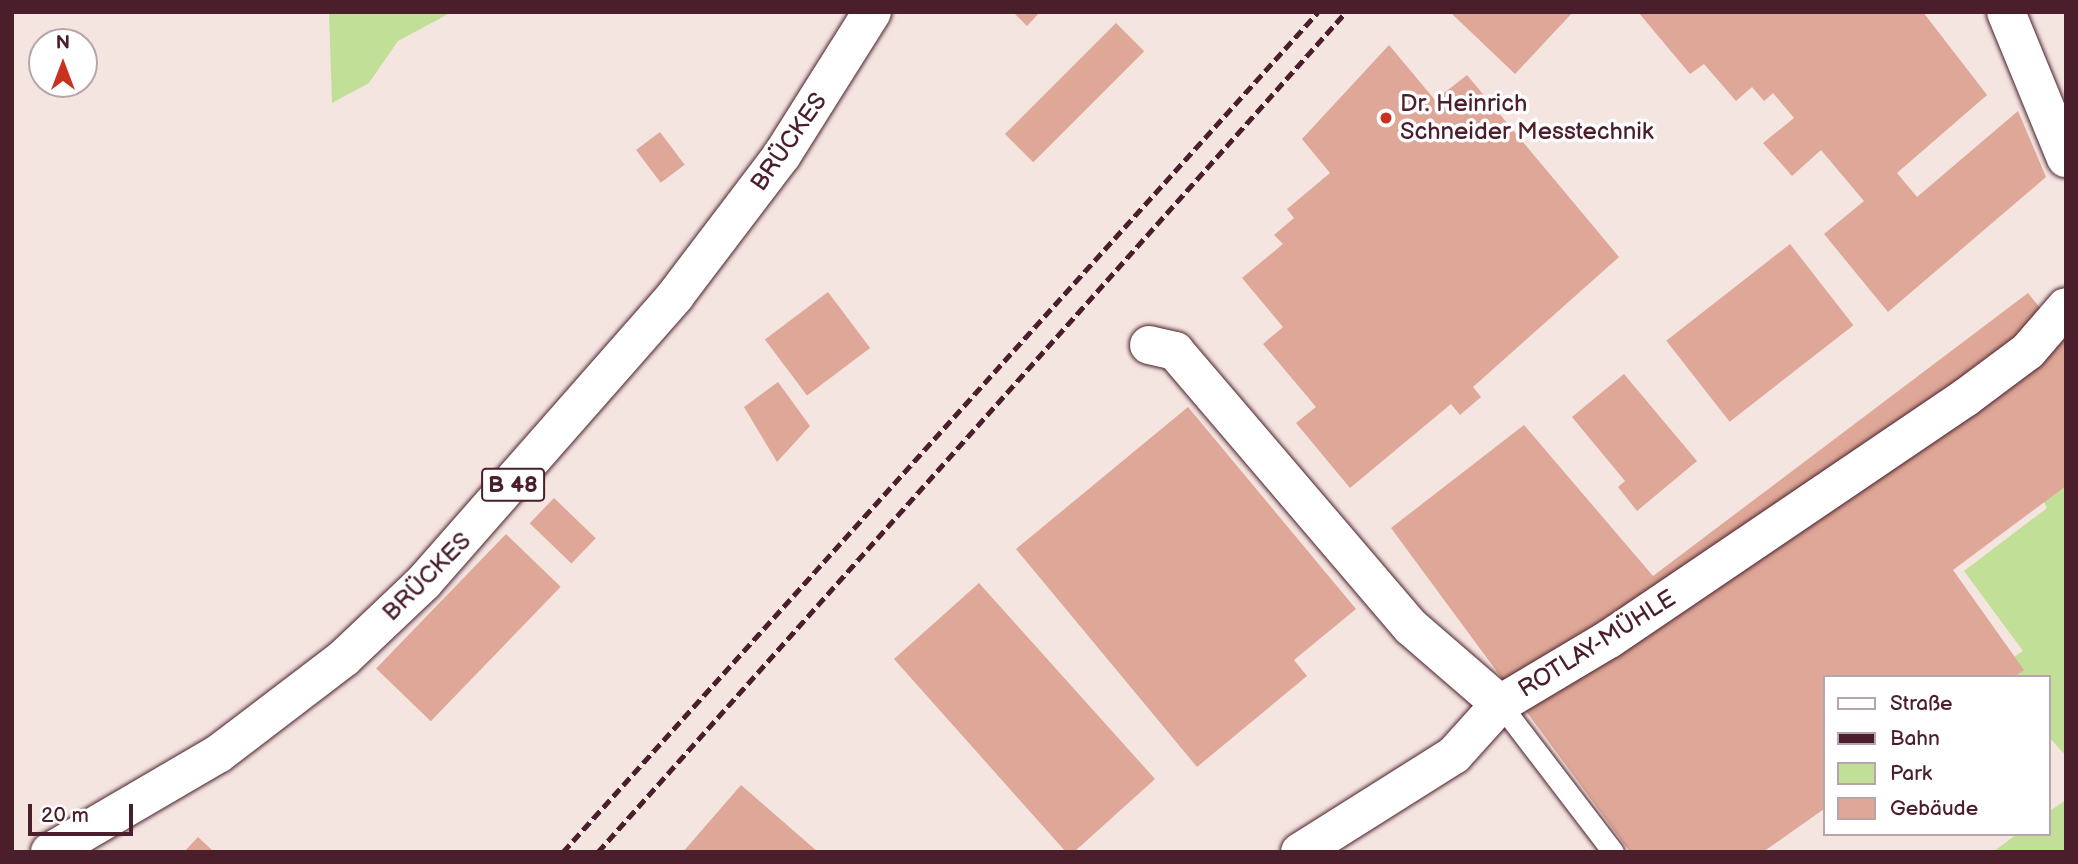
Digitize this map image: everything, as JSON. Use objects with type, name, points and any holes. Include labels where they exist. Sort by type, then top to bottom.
[{"type":"street","name":"BRÜCKES","points":[[50,852],[218,754],[344,658],[424,582],[675,296],[782,155],[872,12]]},
{"type":"street","points":[[2006,12],[2066,158]]},
{"type":"street","name":"ROTLAY-MÜHLE","points":[[1149,345],[1175,351],[1411,627],[1500,704],[1609,639],[1965,398],[2028,351],[2066,307]]},
{"type":"street","points":[[1300,852],[1454,755],[1500,704]]},
{"type":"lane","points":[[1500,704],[1613,852]]},
{"type":"green space","points":[[329,12],[452,12],[398,41],[369,83],[332,103]]},
{"type":"green space","points":[[2066,374],[2066,756],[2050,738],[2050,675],[1994,675],[1991,671],[2023,651],[1964,571],[2047,508],[2007,430]]},
{"type":"green space","points":[[2066,800],[2066,852],[1993,852],[2014,836],[2050,836],[2050,811]]},
{"type":"building","points":[[1013,12],[1040,12],[1027,26]]},
{"type":"building","points":[[1450,12],[1573,12],[1515,74]]},
{"type":"building","points":[[1638,12],[1923,12],[1987,95],[1897,173],[1917,197],[2018,111],[2046,177],[1888,312],[1824,234],[1864,201],[1821,150],[1792,176],[1763,143],[1794,118],[1773,93],[1764,101],[1752,87],[1736,101],[1704,64],[1690,74]]},
{"type":"building","points":[[1116,23],[1144,51],[1033,162],[1005,134]]},
{"type":"building","points":[[1389,45],[1435,100],[1467,75],[1619,257],[1473,387],[1481,397],[1460,415],[1451,404],[1350,488],[1296,423],[1316,407],[1263,344],[1283,327],[1242,278],[1283,244],[1274,235],[1294,218],[1287,209],[1330,173],[1302,139]]},
{"type":"building","points":[[660,132],[685,165],[661,183],[636,150]]},
{"type":"building","points":[[1790,244],[1853,325],[1730,422],[1666,341]]},
{"type":"building","points":[[828,292],[870,348],[807,395],[765,340]]},
{"type":"building","points":[[2028,293],[2066,340],[2066,486],[1953,570],[2024,670],[2017,675],[1822,675],[1822,810],[1763,852],[1630,852],[1391,528],[1524,425],[1653,576]]},
{"type":"building","points":[[1624,374],[1697,461],[1637,511],[1618,487],[1625,481],[1572,417]]},
{"type":"building","points":[[778,382],[810,426],[777,462],[744,407]]},
{"type":"building","points":[[1188,407],[1356,609],[1294,660],[1307,676],[1197,767],[1016,549]]},
{"type":"building","points":[[554,498],[596,538],[571,563],[530,523]]},
{"type":"building","points":[[506,534],[561,587],[431,721],[376,669]]},
{"type":"building","points":[[979,583],[1155,779],[1074,852],[1066,852],[894,659]]},
{"type":"building","points":[[741,785],[818,852],[683,852]]},
{"type":"building","points":[[198,837],[214,852],[184,852]]},
{"type":"railway","points":[[563,852],[1318,12]]},
{"type":"railway","points":[[598,852],[1346,12]]},
{"type":"place","name":"Dr. Heinrich Schneider Messtechnik","points":[[1386,118]]}]
